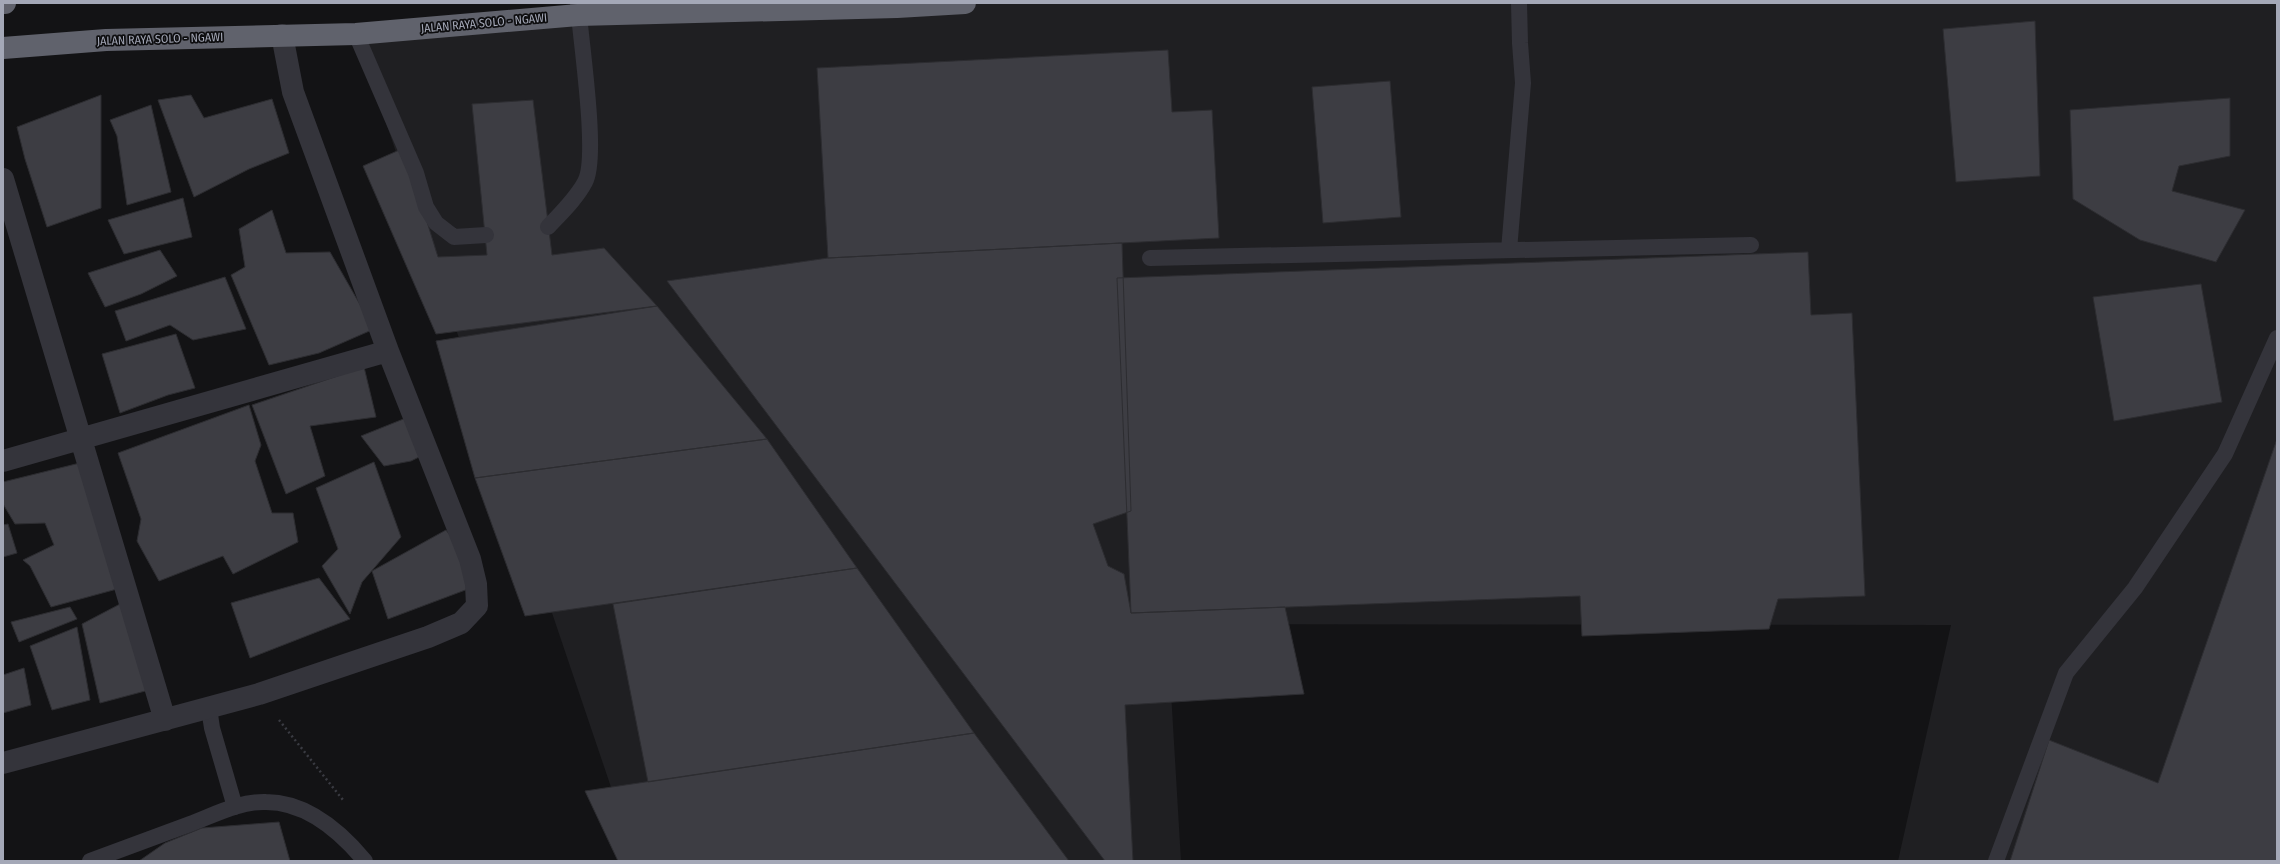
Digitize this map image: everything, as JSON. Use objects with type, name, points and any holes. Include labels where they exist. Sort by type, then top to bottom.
[{"type":"highway","name":"JALAN RAYA SOLO - NGAWI","points":[[3,48],[106,40],[356,34],[578,9],[897,7],[965,3]]},
{"type":"street","points":[[3,763],[258,694],[428,637],[460,623],[477,606],[476,584],[470,559],[388,352],[294,92],[282,36]]},
{"type":"street","points":[[3,179],[165,720]]},
{"type":"street","points":[[3,461],[388,352]]},
{"type":"lane","points":[[1510,250],[1523,84],[1520,43],[1520,3]]},
{"type":"lane","points":[[548,227],[565,210],[586,181],[591,154],[578,9]]},
{"type":"lane","points":[[356,34],[416,173],[426,207],[436,223],[454,237],[486,235]]},
{"type":"lane","points":[[1150,258],[1751,245]]},
{"type":"lane","points":[[1996,861],[2066,673],[2135,588],[2225,454],[2277,338]]},
{"type":"lane","points":[[209,708],[212,728],[235,807]]},
{"type":"lane","points":[[90,861],[235,807],[265,802],[287,804],[310,813],[347,840],[365,861]]},
{"type":"path","points":[[258,694],[347,806]]},
{"type":"shaded area","points":[[744,3],[2277,3],[2277,861],[1898,861],[1951,625],[1167,624],[1181,861],[636,861],[356,34]]},
{"type":"building","points":[[2035,21],[2040,176],[1956,182],[1943,29]]},
{"type":"building","points":[[1168,50],[1172,112],[1212,110],[1219,238],[828,258],[817,68]]},
{"type":"building","points":[[1390,81],[1401,217],[1323,223],[1312,87]]},
{"type":"building","points":[[101,95],[101,208],[47,227],[25,159],[17,127]]},
{"type":"building","points":[[191,95],[204,118],[272,99],[289,153],[249,169],[194,197],[158,100]]},
{"type":"building","points":[[2230,98],[2230,156],[2179,166],[2172,191],[2245,210],[2216,262],[2140,240],[2073,199],[2070,110]]},
{"type":"building","points":[[533,100],[552,255],[604,248],[657,306],[436,334],[363,166],[404,148],[438,257],[487,255],[472,104]]},
{"type":"building","points":[[151,105],[171,192],[127,205],[117,136],[110,120]]},
{"type":"building","points":[[183,198],[192,237],[124,254],[108,220]]},
{"type":"building","points":[[272,210],[286,253],[330,252],[374,329],[319,353],[269,365],[231,275],[245,267],[239,229]]},
{"type":"building","points":[[1122,243],[1131,511],[1093,524],[1108,566],[1124,574],[1131,613],[1285,607],[1304,694],[1125,705],[1133,861],[1105,861],[667,281],[828,258]]},
{"type":"building","points":[[160,250],[177,276],[141,294],[105,307],[88,273]]},
{"type":"building","points":[[1808,252],[1811,315],[1852,313],[1865,596],[1778,599],[1769,629],[1582,636],[1580,596],[1131,613],[1117,278]]},
{"type":"building","points":[[225,277],[246,329],[193,340],[170,325],[126,341],[115,311]]},
{"type":"building","points":[[2201,284],[2222,402],[2114,421],[2093,297]]},
{"type":"building","points":[[657,306],[767,439],[475,478],[436,341]]},
{"type":"building","points":[[176,334],[195,388],[168,395],[120,413],[102,354]]},
{"type":"building","points":[[364,367],[376,417],[310,426],[325,476],[286,494],[252,405]]},
{"type":"building","points":[[249,405],[261,445],[255,461],[272,513],[293,513],[298,542],[233,574],[223,556],[159,581],[137,541],[141,519],[118,453]]},
{"type":"building","points":[[406,418],[421,456],[411,461],[384,466],[361,436]]},
{"type":"building","points":[[767,439],[857,568],[525,616],[475,478]]},
{"type":"building","points":[[2277,439],[2277,861],[2010,861],[2049,740],[2158,783]]},
{"type":"building","points":[[374,462],[401,537],[362,582],[350,614],[322,566],[338,549],[316,488]]},
{"type":"building","points":[[80,463],[117,589],[51,607],[30,566],[23,560],[54,545],[45,523],[15,524],[3,504],[3,482]]},
{"type":"building","points":[[8,524],[17,553],[3,557],[3,525]]},
{"type":"building","points":[[446,530],[455,542],[468,589],[388,619],[372,571]]},
{"type":"building","points":[[857,568],[974,733],[648,782],[613,604]]},
{"type":"building","points":[[319,578],[350,619],[250,658],[231,603]]},
{"type":"building","points":[[122,603],[149,690],[100,703],[82,624]]},
{"type":"building","points":[[70,607],[77,619],[19,642],[11,622]]},
{"type":"building","points":[[77,627],[90,700],[52,710],[30,646]]},
{"type":"building","points":[[24,668],[31,705],[3,713],[3,675]]},
{"type":"building","points":[[974,733],[1069,861],[618,861],[585,791]]},
{"type":"building","points":[[279,822],[290,861],[139,861],[165,843],[202,828]]}]
